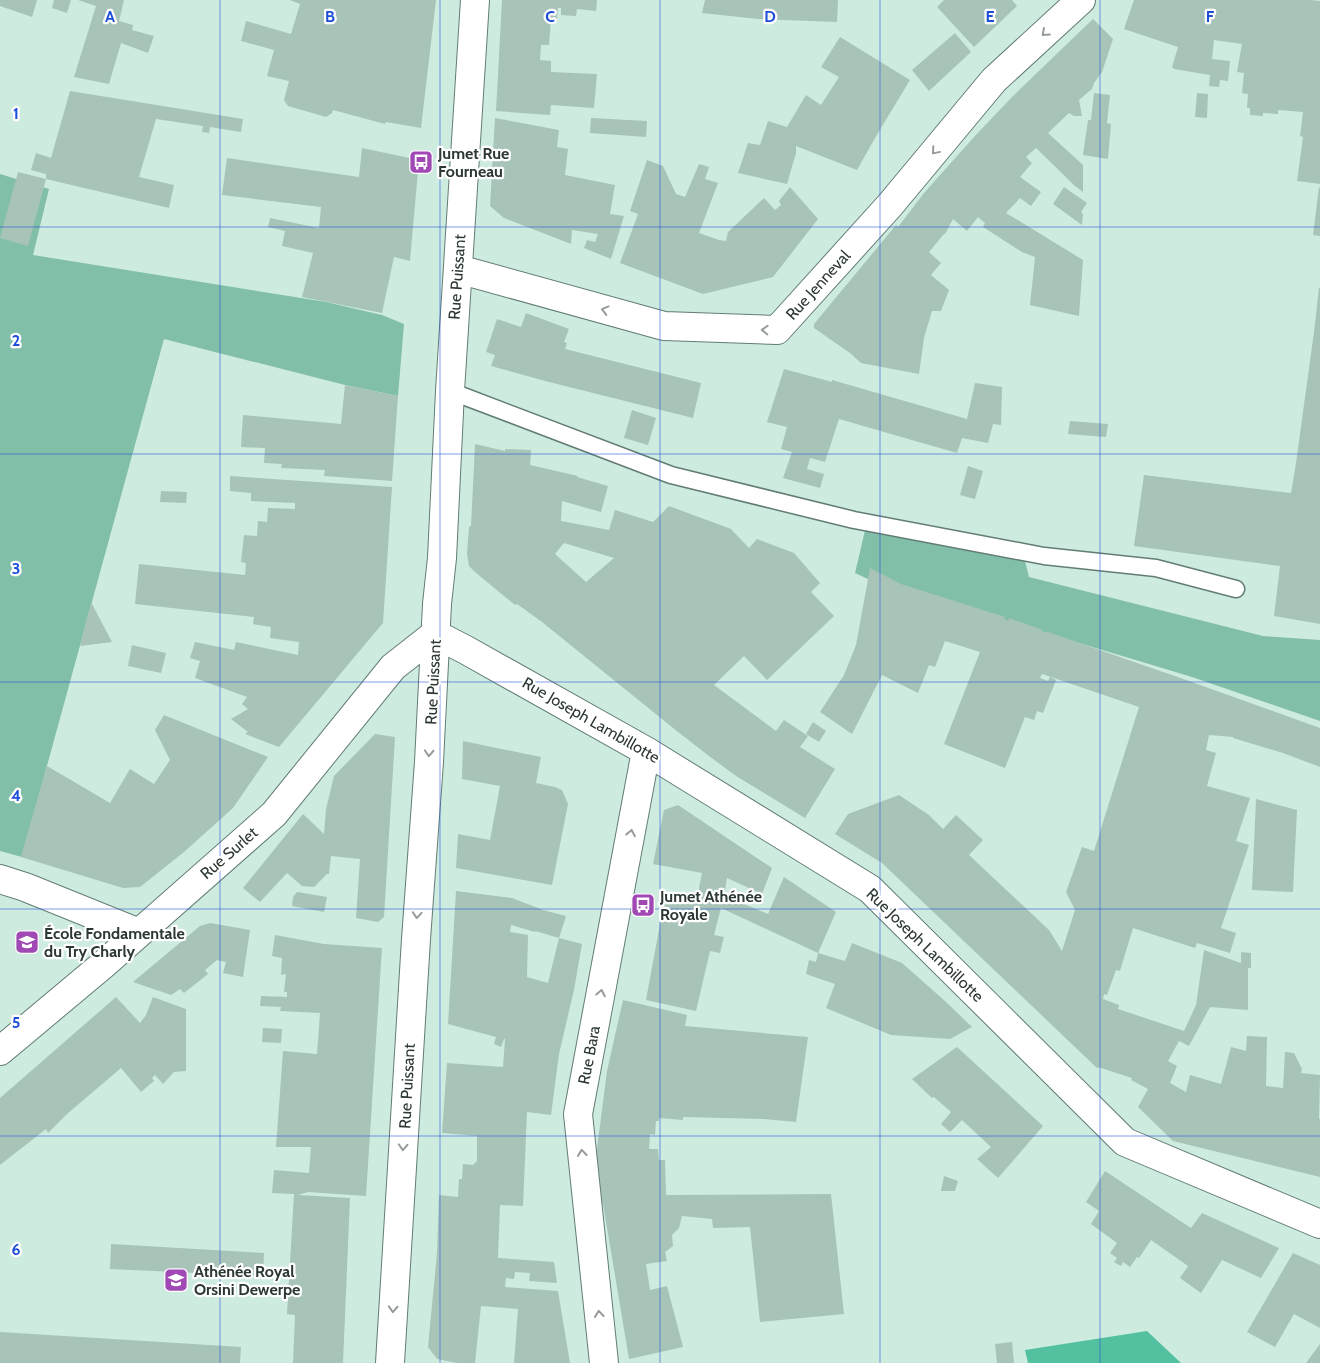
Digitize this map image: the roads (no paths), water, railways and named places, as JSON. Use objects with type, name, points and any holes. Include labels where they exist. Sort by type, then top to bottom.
[{"type":"street","name":"Rue Puissant","points":[[390,1363],[442,558],[450,391],[475,0]]},
{"type":"street","name":"Rue Jenneval","points":[[458,269],[664,326],[777,330],[890,205],[994,80],[1081,0]]},
{"type":"street","name":"Rue Joseph Lambillotte","points":[[436,634],[646,750],[870,889],[1125,1142],[1320,1224]]},
{"type":"street","name":"Rue Surlet","points":[[0,1051],[139,933],[274,814],[393,668],[436,634]]},
{"type":"street","name":"Rue Bara","points":[[604,1363],[578,1114],[646,750]]},
{"type":"street","points":[[0,879],[25,887],[139,933]]},
{"type":"lane","points":[[450,391],[671,475],[854,520],[1044,556],[1156,568],[1236,589]]},
{"type":"place","name":"Jumet Rue Fourneau","points":[[421,162]]},
{"type":"place","name":"Jumet Athénée Royale","points":[[643,905]]},
{"type":"place","name":"École Fondamentale du Try Charly","points":[[27,942]]},
{"type":"place","name":"Athénée Royal Orsini Dewerpe","points":[[176,1280]]}]
